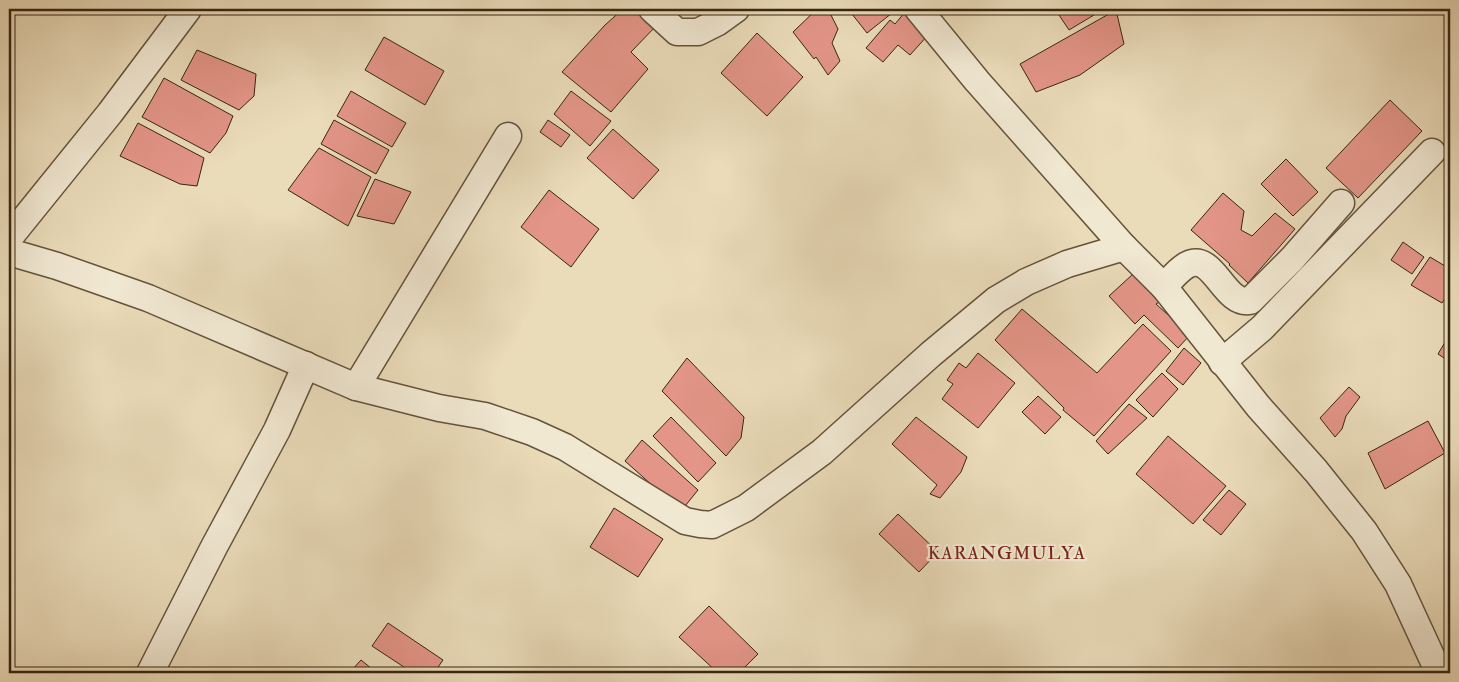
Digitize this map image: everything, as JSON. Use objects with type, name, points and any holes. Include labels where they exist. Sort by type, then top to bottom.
[{"type":"street","points":[[9,238],[110,113],[188,9]]},
{"type":"street","points":[[652,9],[677,32],[698,32],[718,22],[736,9]]},
{"type":"street","points":[[918,9],[977,81],[1124,247],[1164,287],[1258,406],[1316,471],[1364,531],[1398,584],[1439,673]]},
{"type":"street","points":[[356,386],[508,136]]},
{"type":"street","points":[[1164,287],[1188,264],[1199,262],[1208,268],[1236,299],[1242,302],[1250,300],[1301,268],[1432,152]]},
{"type":"street","points":[[1222,362],[1262,328],[1341,202]]},
{"type":"street","points":[[9,252],[57,266],[148,298],[356,386],[439,408],[485,416],[532,432],[565,447],[686,521],[712,525],[746,508],[822,452],[931,354],[996,300],[1026,282],[1067,264],[1124,247]]},
{"type":"street","points":[[150,673],[214,547],[277,430],[306,365]]},
{"type":"building","points":[[623,9],[641,9],[657,25],[631,52],[648,69],[611,112],[562,72],[605,25]]},
{"type":"building","points":[[817,9],[828,9],[838,29],[832,43],[840,61],[828,75],[816,57],[814,59],[793,32]]},
{"type":"building","points":[[848,9],[897,9],[867,33]]},
{"type":"building","points":[[1055,9],[1104,9],[1069,30]]},
{"type":"building","points":[[1116,10],[1124,44],[1080,75],[1036,92],[1020,64]]},
{"type":"building","points":[[905,12],[929,34],[910,55],[898,45],[883,62],[866,48],[890,20],[895,24]]},
{"type":"building","points":[[757,33],[803,77],[767,116],[721,73]]},
{"type":"building","points":[[384,37],[444,71],[425,105],[365,70]]},
{"type":"building","points":[[197,50],[256,74],[254,96],[239,110],[181,80]]},
{"type":"building","points":[[164,78],[233,116],[226,133],[210,153],[142,117]]},
{"type":"building","points":[[351,91],[406,123],[392,147],[337,116]]},
{"type":"building","points":[[571,91],[611,121],[590,146],[554,114]]},
{"type":"building","points":[[1390,100],[1422,131],[1358,198],[1326,168]]},
{"type":"building","points":[[334,120],[389,150],[376,174],[321,144]]},
{"type":"building","points":[[548,120],[570,135],[561,147],[540,132]]},
{"type":"building","points":[[138,123],[204,158],[197,186],[180,184],[120,156]]},
{"type":"building","points":[[613,129],[659,170],[633,199],[587,158]]},
{"type":"building","points":[[319,148],[371,177],[348,226],[288,190]]},
{"type":"building","points":[[1286,159],[1318,192],[1293,216],[1261,184]]},
{"type":"building","points":[[375,179],[411,192],[394,224],[357,216]]},
{"type":"building","points":[[549,190],[599,229],[571,267],[521,227]]},
{"type":"building","points":[[1223,193],[1244,211],[1241,230],[1252,236],[1275,213],[1295,229],[1248,283],[1230,264],[1191,230]]},
{"type":"building","points":[[1403,242],[1424,257],[1412,274],[1391,260]]},
{"type":"building","points":[[1430,257],[1450,269],[1450,291],[1442,303],[1411,285]]},
{"type":"building","points":[[1133,274],[1159,302],[1156,304],[1190,335],[1178,348],[1144,315],[1135,324],[1109,296]]},
{"type":"building","points":[[1022,309],[1097,373],[1143,324],[1171,351],[1094,436],[1063,410],[1064,408],[995,340]]},
{"type":"building","points":[[1450,334],[1450,362],[1438,354]]},
{"type":"building","points":[[1184,348],[1201,363],[1183,385],[1166,371]]},
{"type":"building","points":[[978,353],[1015,383],[978,428],[942,399],[953,384],[947,380],[959,363],[966,368]]},
{"type":"building","points":[[687,358],[744,417],[741,438],[726,456],[662,391]]},
{"type":"building","points":[[1162,373],[1178,389],[1153,417],[1136,400]]},
{"type":"building","points":[[1349,387],[1360,397],[1346,416],[1342,429],[1335,437],[1320,418]]},
{"type":"building","points":[[1038,396],[1061,417],[1045,434],[1022,412]]},
{"type":"building","points":[[1129,404],[1147,418],[1108,454],[1096,441]]},
{"type":"building","points":[[671,417],[716,463],[698,482],[653,436]]},
{"type":"building","points":[[916,417],[967,457],[961,472],[940,498],[930,494],[937,485],[892,444]]},
{"type":"building","points":[[1428,421],[1445,453],[1385,489],[1368,453]]},
{"type":"building","points":[[1168,436],[1226,486],[1193,524],[1136,474]]},
{"type":"building","points":[[642,440],[698,490],[681,511],[625,461]]},
{"type":"building","points":[[1229,490],[1246,504],[1221,535],[1203,520]]},
{"type":"building","points":[[614,508],[663,539],[638,577],[590,547]]},
{"type":"building","points":[[898,514],[938,552],[919,572],[879,534]]},
{"type":"building","points":[[709,606],[758,654],[739,673],[718,673],[679,637]]},
{"type":"building","points":[[388,623],[443,660],[434,673],[413,673],[372,646]]},
{"type":"building","points":[[361,660],[377,673],[349,673]]},
{"type":"district","name":"KARANGMULYA","points":[[1007,553]]}]
